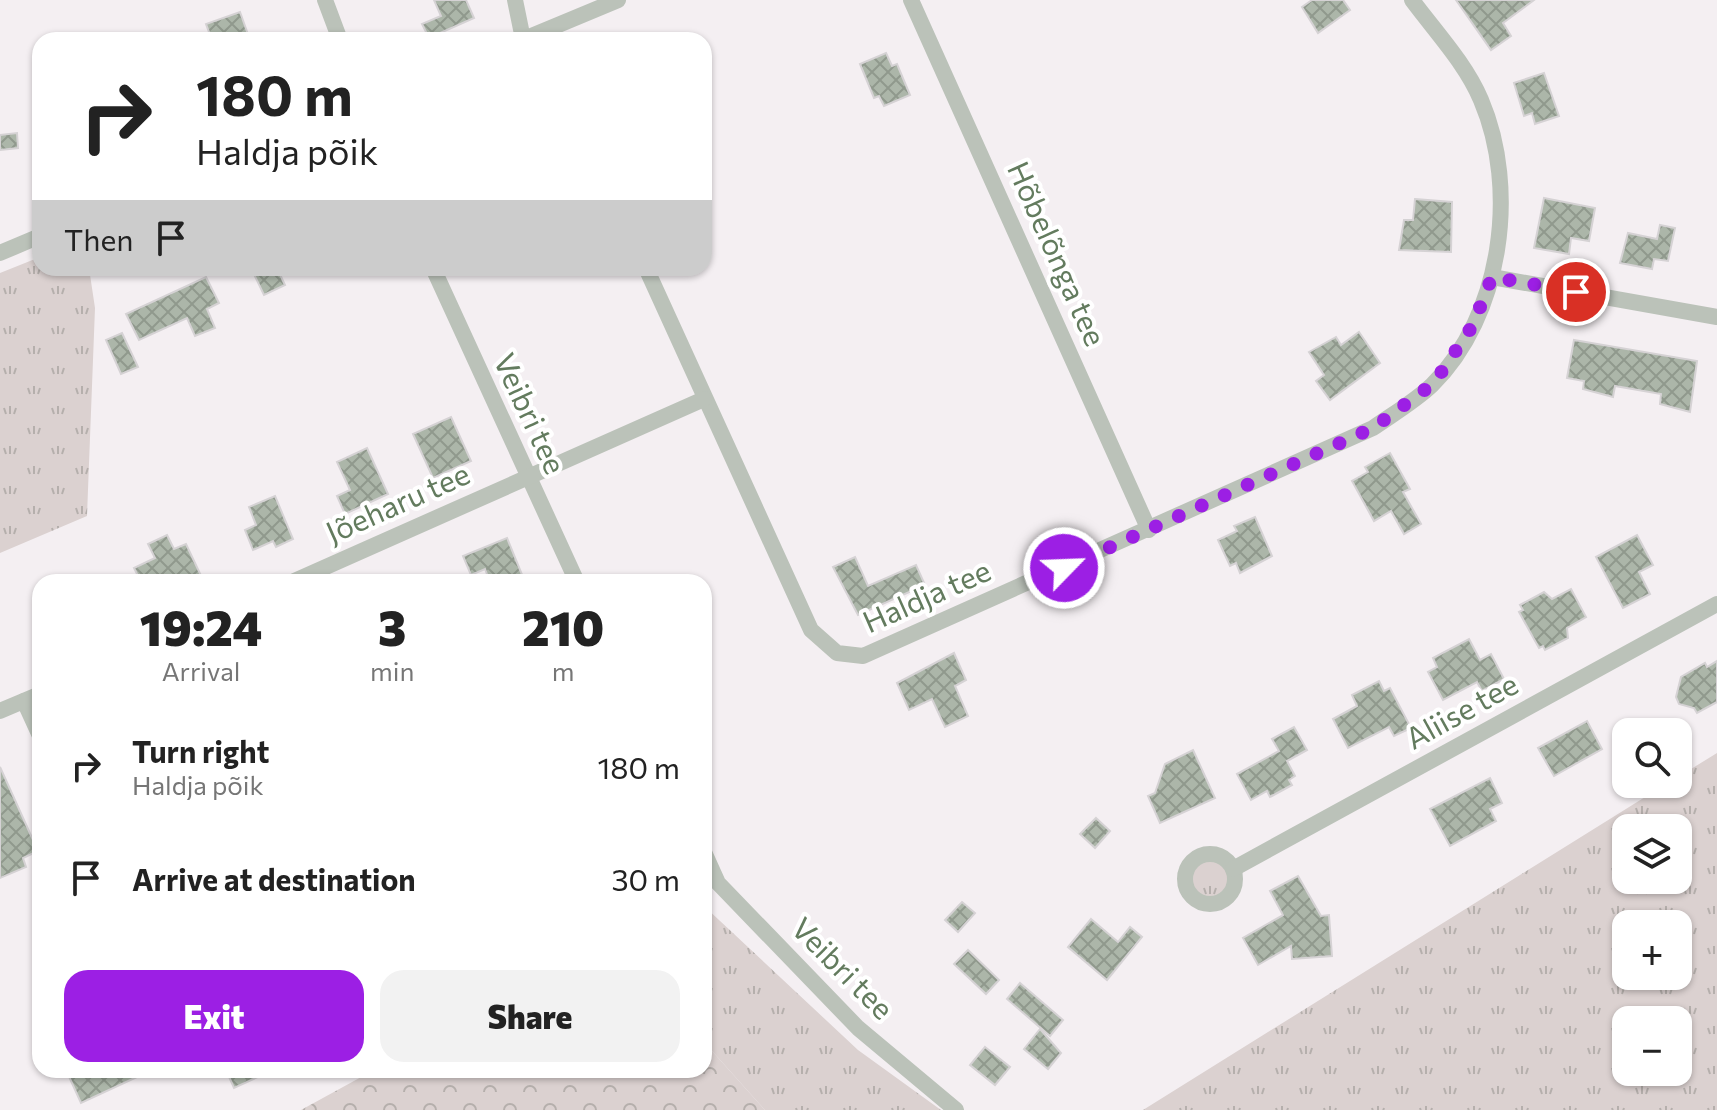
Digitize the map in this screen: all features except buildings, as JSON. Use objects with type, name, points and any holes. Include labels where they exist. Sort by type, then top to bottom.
[{"type":"street","points":[[325,0],[337,32]]},
{"type":"street","points":[[515,0],[521,32]]},
{"type":"street","points":[[551,32],[618,0]]},
{"type":"street","name":"Hõbelõnga tee","points":[[911,0],[1149,530]]},
{"type":"street","name":"Haldja tee","points":[[650,276],[811,630],[828,648],[849,657],[863,656],[1373,428],[1434,383],[1473,325],[1492,277],[1500,194],[1489,124],[1481,99],[1412,0]]},
{"type":"street","points":[[0,253],[32,239]]},
{"type":"street","name":"Veibri tee","points":[[437,276],[573,574]]},
{"type":"street","points":[[1492,277],[1717,317]]},
{"type":"street","points":[[528,477],[704,399]]},
{"type":"street","name":"Jõeharu tee","points":[[310,574],[528,477]]},
{"type":"street","name":"Aliise tee","points":[[1233,869],[1717,604]]},
{"type":"street","points":[[0,711],[32,698]]},
{"type":"street","points":[[24,701],[32,718]]},
{"type":"street","name":"Veibri tee","points":[[712,870],[718,883],[858,1028],[956,1110]]},
{"type":"green space","points":[[32,260],[32,276],[90,276],[95,308],[87,516],[0,553],[0,273]]},
{"type":"green space","points":[[1717,753],[1717,1110],[1143,1110],[1612,818],[1612,894],[1692,894],[1692,814],[1618,814],[1644,798],[1692,798],[1692,768]]},
{"type":"green space","points":[[1210,860],[1224,865],[1229,879],[1224,893],[1210,898],[1196,893],[1191,879],[1196,865]]},
{"type":"green space","points":[[712,913],[858,1050],[941,1110],[765,1110],[712,1051]]},
{"type":"green space","points":[[712,1051],[765,1110],[301,1110],[359,1078],[712,1078]]},
{"type":"route","points":[[1064,568],[1373,428],[1434,383],[1473,325],[1492,277],[1576,292]]}]
